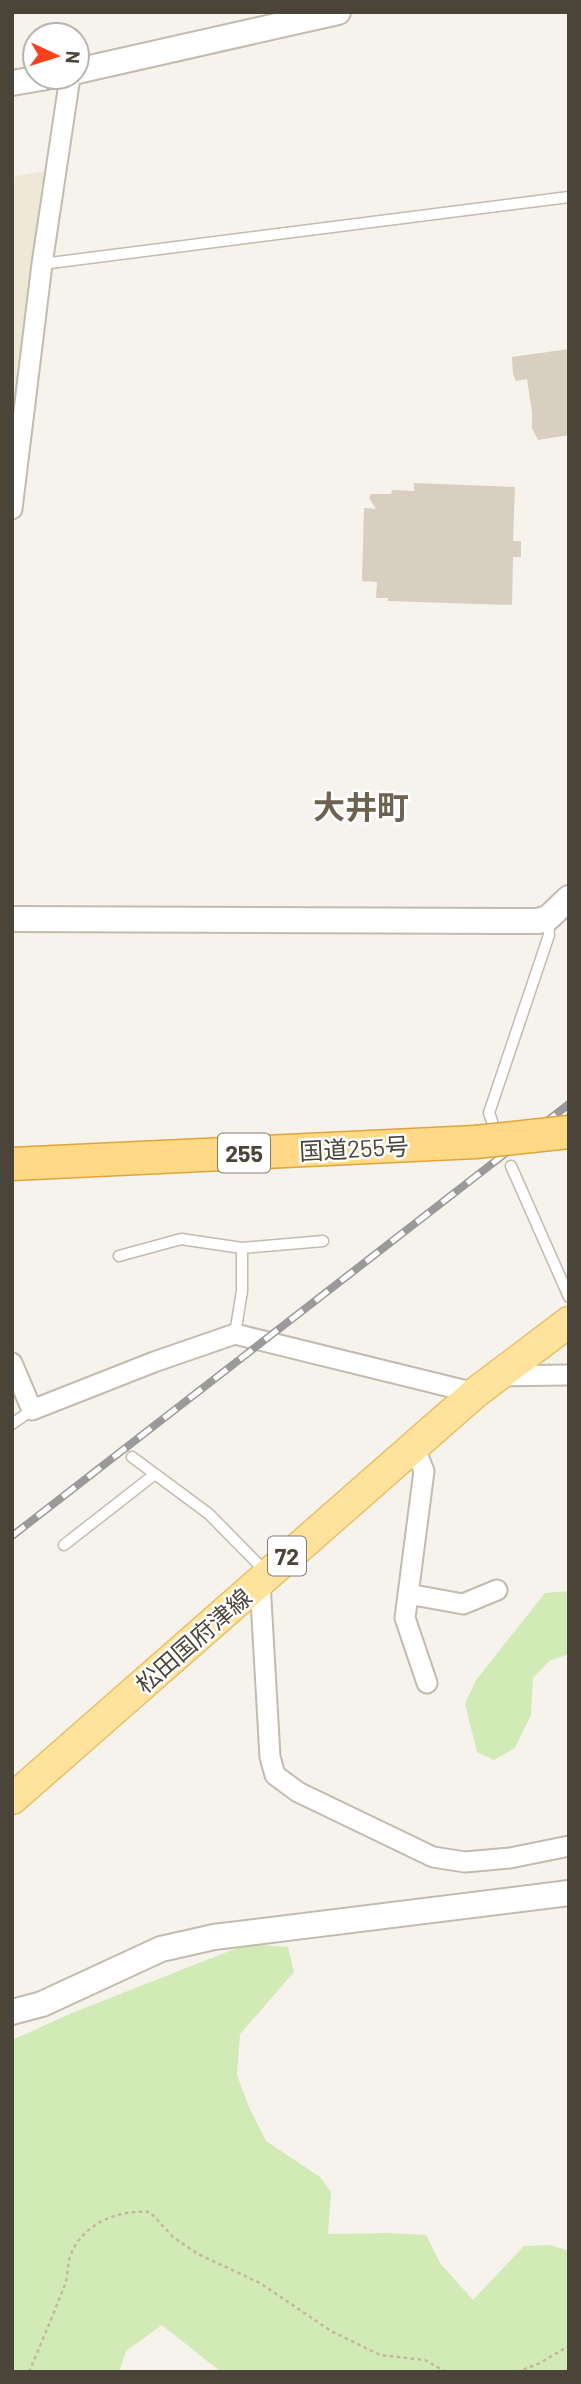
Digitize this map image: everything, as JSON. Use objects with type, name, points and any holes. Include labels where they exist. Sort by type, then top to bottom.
[{"type":"highway","name":"国道255号","points":[[12,1164],[484,1132],[569,1132]]},
{"type":"main road","name":"松田国府津線","points":[[12,1799],[486,1384],[569,1322]]},
{"type":"street","points":[[91,67],[278,19],[338,12]]},
{"type":"street","points":[[12,509],[42,264],[68,91]]},
{"type":"street","points":[[12,919],[538,921],[548,918],[569,898]]},
{"type":"street","points":[[12,1363],[33,1409],[235,1334],[486,1384],[569,1375]]},
{"type":"street","points":[[414,1446],[424,1471],[405,1618],[427,1683]]},
{"type":"street","points":[[264,1577],[270,1757],[275,1775],[298,1792],[433,1857],[464,1862],[510,1858],[569,1846]]},
{"type":"street","points":[[408,1594],[463,1604],[497,1590]]},
{"type":"street","points":[[12,2012],[42,2004],[161,1949],[214,1937],[569,1892]]},
{"type":"lane","points":[[42,264],[569,197]]},
{"type":"lane","points":[[484,1132],[549,935],[548,918]]},
{"type":"lane","points":[[511,1166],[569,1297]]},
{"type":"lane","points":[[119,1256],[181,1239],[242,1248],[323,1241]]},
{"type":"lane","points":[[235,1334],[242,1291],[242,1248]]},
{"type":"lane","points":[[12,1424],[33,1409]]},
{"type":"lane","points":[[132,1457],[209,1514],[264,1577]]},
{"type":"lane","points":[[64,1545],[155,1475]]},
{"type":"path","points":[[29,2372],[66,2284],[69,2259],[76,2245],[85,2232],[113,2216],[136,2211],[150,2212],[173,2237],[198,2254],[260,2283],[331,2331],[388,2358],[425,2360],[446,2372]]},
{"type":"path","points":[[517,2372],[538,2364],[569,2346]]},
{"type":"shaded area","points":[[51,170],[12,455],[12,177]]},
{"type":"green space","points":[[569,1591],[569,1654],[549,1661],[533,1678],[531,1715],[515,1748],[494,1760],[477,1752],[465,1704],[476,1680],[545,1593]]},
{"type":"green space","points":[[247,1944],[288,1947],[294,1972],[240,2034],[237,2075],[266,2141],[320,2177],[331,2192],[328,2234],[426,2235],[440,2263],[473,2300],[524,2246],[550,2245],[569,2251],[569,2372],[221,2372],[162,2325],[126,2351],[119,2372],[12,2372],[12,2040],[72,2013]]},
{"type":"building","points":[[569,349],[569,435],[538,440],[532,428],[527,379],[516,381],[512,357]]},
{"type":"building","points":[[414,483],[515,487],[513,541],[521,541],[521,557],[513,557],[512,605],[388,601],[388,598],[376,598],[377,582],[362,581],[364,508],[376,509],[369,498],[371,494],[391,494],[392,490],[414,491]]},
{"type":"railway","points":[[12,1536],[569,1104]]},
{"type":"district","name":"大井町","points":[[361,806]]}]
